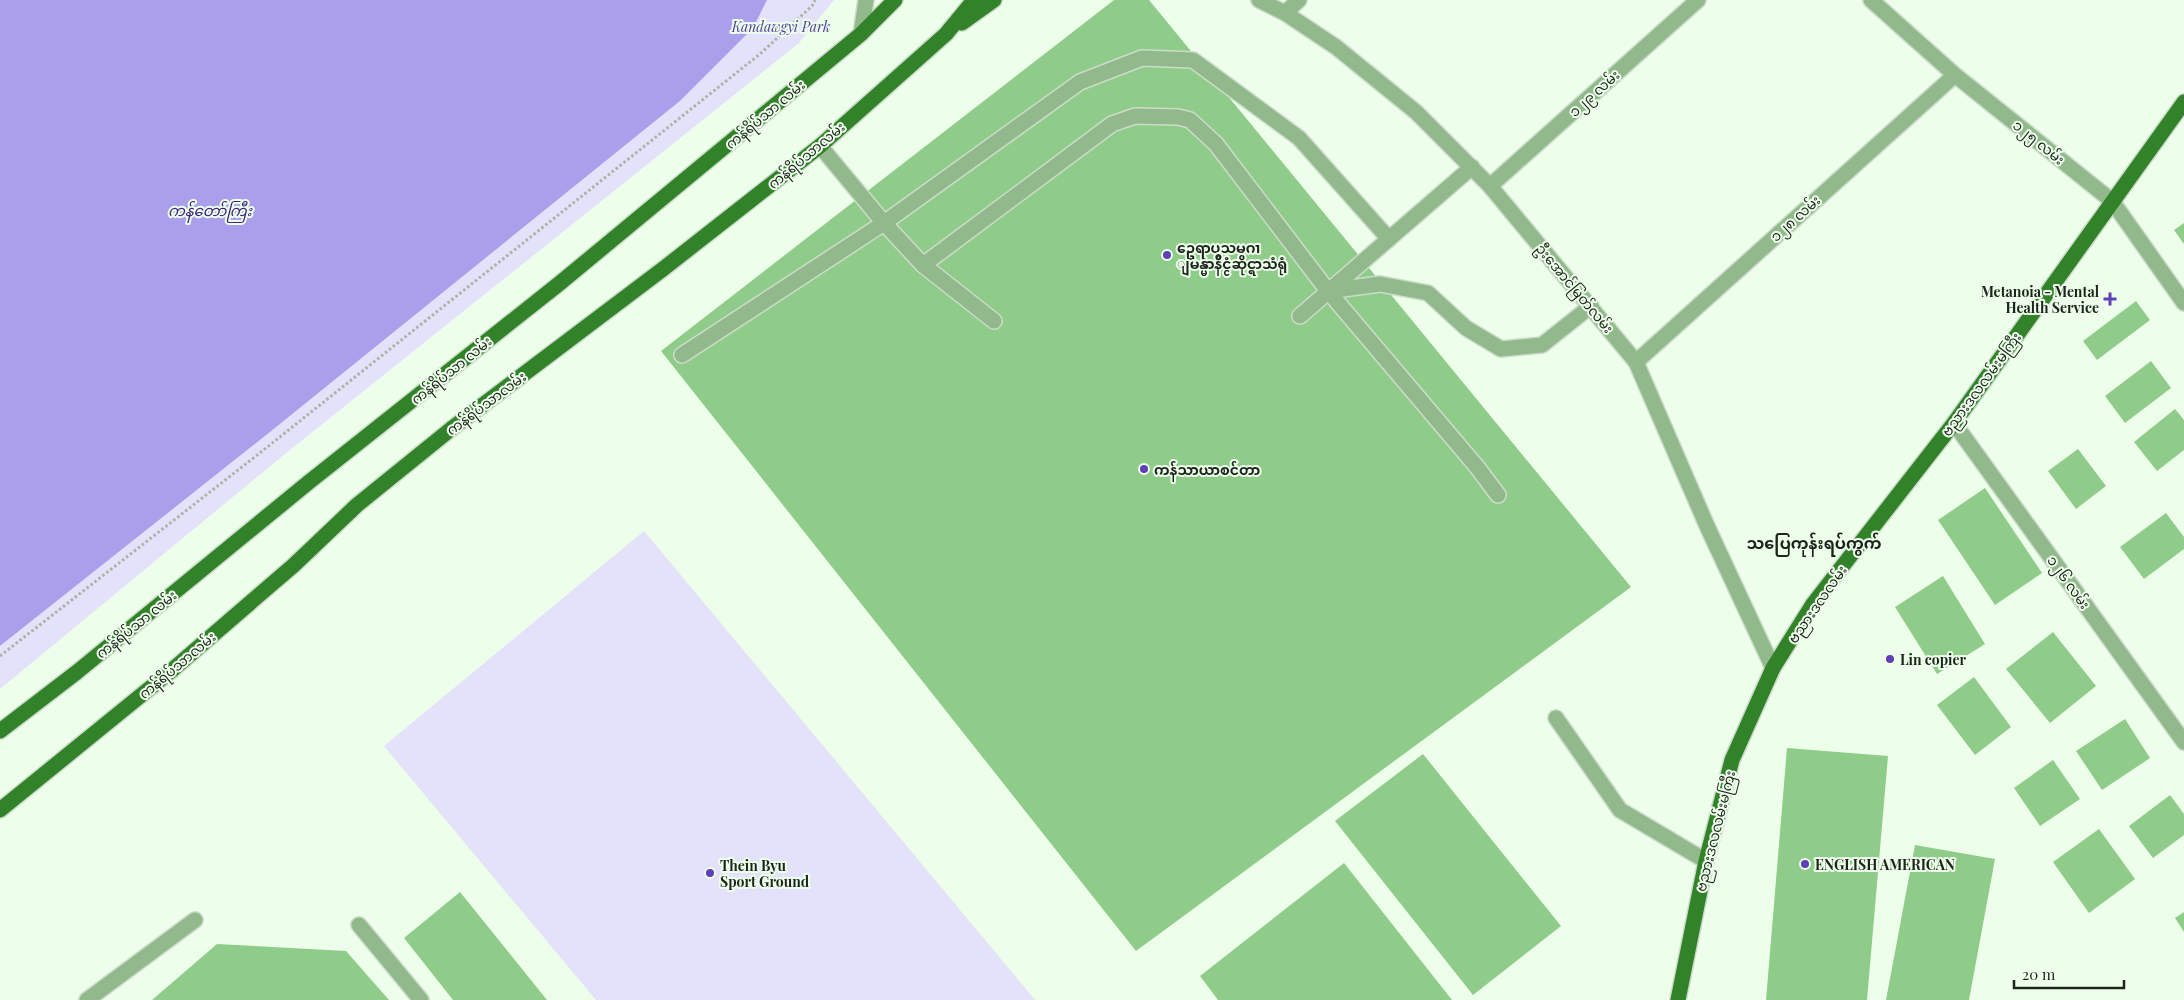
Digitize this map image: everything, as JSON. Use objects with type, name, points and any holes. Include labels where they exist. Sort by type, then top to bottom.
[{"type":"main road","name":"ကန်ရိပ်သာ လမ်း","points":[[0,731],[77,672],[309,482],[560,283],[861,34],[895,0]]},
{"type":"main road","name":"ကန်ရိပ်သာလမ်း","points":[[0,810],[170,671],[294,564],[358,505],[459,423],[663,269],[820,146],[946,34],[974,0]]},
{"type":"main road","points":[[946,34],[994,0]]},
{"type":"main road","name":"ဗညားဒလလမ်းမကြီး","points":[[1881,517],[1954,423],[2184,102]]},
{"type":"main road","name":"ဗညားဒလလမ်း","points":[[1773,668],[1813,604],[1881,517]]},
{"type":"main road","name":"ဗညားဒလလမ်းမကြီး","points":[[1678,1000],[1706,861],[1732,760],[1773,668]]},
{"type":"street","points":[[861,34],[866,0]]},
{"type":"street","name":"ဦးအောင်မြတ်လမ်း","points":[[1259,0],[1285,13],[1336,47],[1416,112],[1490,186],[1636,362],[1707,526],[1773,668]]},
{"type":"street","points":[[1285,13],[1299,0]]},
{"type":"street","name":"၁၂၉ လမ်း","points":[[1490,186],[1698,0]]},
{"type":"street","name":"၁၂၅ လမ်း","points":[[1871,0],[1955,75],[2112,201],[2184,303]]},
{"type":"street","points":[[682,355],[884,223],[1080,82],[1142,58],[1193,60],[1299,138],[1389,239]]},
{"type":"street","name":"၁၂၈ လမ်း","points":[[1636,362],[1955,75]]},
{"type":"street","points":[[923,265],[1112,124],[1135,116],[1178,117],[1190,120],[1216,144],[1328,291],[1478,467],[1498,495]]},
{"type":"street","points":[[820,146],[884,223],[923,265],[994,321]]},
{"type":"street","points":[[1300,316],[1472,167]]},
{"type":"street","points":[[1328,291],[1380,284],[1428,293],[1466,328],[1501,349],[1542,345],[1591,306]]},
{"type":"street","name":"၁၂၆ လမ်း","points":[[1954,423],[2184,742]]},
{"type":"street","points":[[1556,718],[1620,810],[1706,861]]},
{"type":"street","points":[[87,1000],[195,920]]},
{"type":"street","points":[[359,925],[421,1000]]},
{"type":"path","points":[[0,656],[256,456],[760,54],[812,6],[814,0]]},
{"type":"green space","name":"Kandawgyi Park","points":[[767,0],[834,0],[799,43],[280,458],[0,689],[0,646],[270,432],[680,101],[752,28]]},
{"type":"green space","name":"Thein Byu Sport Ground","points":[[644,531],[1035,1000],[596,1000],[384,746]]},
{"type":"water","name":"ကန်တော်ကြီး","points":[[0,0],[767,0],[753,28],[680,101],[270,432],[0,646]]},
{"type":"building","name":"ကန်သာယာစင်တာ","points":[[1114,0],[1149,0],[1631,587],[1136,951],[661,351]]},
{"type":"building","points":[[2184,223],[2184,244],[2174,230]]},
{"type":"building","points":[[2136,301],[2150,320],[2097,360],[2083,341]]},
{"type":"building","points":[[2151,361],[2171,388],[2125,423],[2105,396]]},
{"type":"building","points":[[2175,409],[2184,420],[2184,450],[2157,471],[2134,442]]},
{"type":"building","points":[[2078,449],[2106,486],[2076,509],[2048,471]]},
{"type":"building","points":[[1985,488],[2042,573],[1995,605],[1938,520]]},
{"type":"building","points":[[2166,513],[2184,537],[2184,549],[2144,579],[2120,547]]},
{"type":"building","points":[[1943,576],[1985,644],[1937,674],[1895,607]]},
{"type":"building","points":[[2053,632],[2096,686],[2050,723],[2006,669]]},
{"type":"building","points":[[1974,677],[2011,727],[1975,755],[1937,705]]},
{"type":"building","points":[[2125,719],[2150,758],[2102,790],[2076,751]]},
{"type":"building","points":[[1787,748],[1888,756],[1867,1000],[1766,1000]]},
{"type":"building","points":[[1423,754],[1561,926],[1473,995],[1335,821]]},
{"type":"building","points":[[2053,760],[2080,799],[2040,826],[2014,788]]},
{"type":"building","points":[[2170,795],[2184,814],[2184,835],[2153,858],[2129,826]]},
{"type":"building","points":[[2099,829],[2135,879],[2089,913],[2053,862]]},
{"type":"building","points":[[1915,845],[1995,859],[1969,1000],[1886,1000]]},
{"type":"building","points":[[1344,863],[1452,1000],[1218,1000],[1200,976]]},
{"type":"building","points":[[460,892],[547,1000],[453,1000],[404,938]]},
{"type":"building","points":[[2184,912],[2184,932],[2175,918]]},
{"type":"building","points":[[217,944],[346,951],[389,1000],[152,1000]]},
{"type":"place","name":"ဥေရာပသမဂၢ ျမန္မာနိဳင္ငံဆိုင္ရာသံရုံ","points":[[1167,255]]},
{"type":"place","name":"Metanoia - Mental Health Service","points":[[2110,299]]},
{"type":"place","name":"ကန်သာယာစင်တာ","points":[[1144,469]]},
{"type":"place","name":"Lin copier","points":[[1890,659]]},
{"type":"place","name":"ENGLISH AMERICAN","points":[[1805,864]]},
{"type":"place","name":"Thein Byu Sport Ground","points":[[710,873]]},
{"type":"district","name":"သပြေကုန်းရပ်ကွက်","points":[[1814,542]]}]
